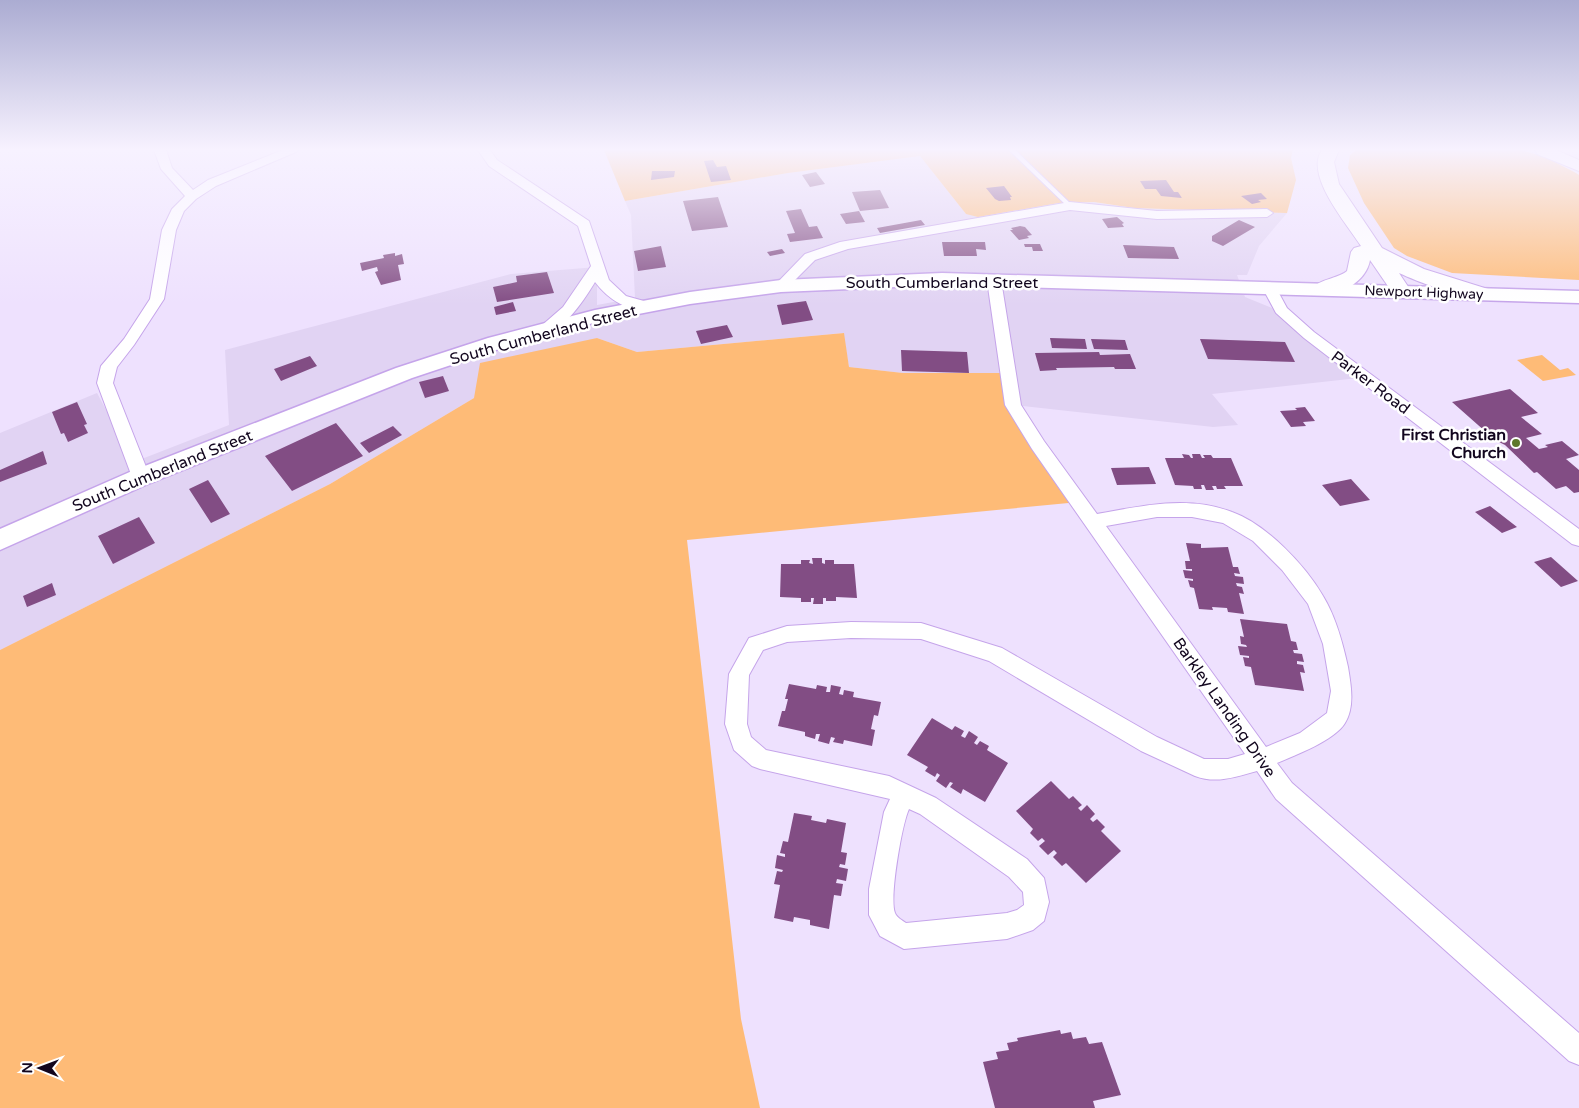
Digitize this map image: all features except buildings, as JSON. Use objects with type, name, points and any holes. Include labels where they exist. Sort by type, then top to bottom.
[{"type":"highway","points":[[1329,202],[1367,250],[1431,280],[1484,294]]},
{"type":"highway","points":[[1340,202],[1393,291]]},
{"type":"highway","points":[[1322,289],[1356,276],[1367,250]]},
{"type":"main road","name":"South Cumberland Street","points":[[0,540],[142,477],[404,373],[495,343],[595,316],[690,298],[781,286],[907,279],[1269,287]]},
{"type":"main road","name":"Newport Highway","points":[[1269,287],[1579,297]]},
{"type":"street","points":[[142,477],[105,383],[109,366],[129,342],[157,299],[170,230],[178,209],[186,202]]},
{"type":"street","points":[[550,202],[584,224],[605,286],[621,300],[632,305],[646,306]]},
{"type":"street","points":[[781,286],[810,257],[845,245],[1070,206],[1157,215],[1267,213]]},
{"type":"street","points":[[545,330],[568,309],[587,285],[597,267]]},
{"type":"street","name":"Barkley Landing Drive","points":[[994,280],[1013,405],[1038,444],[1284,791],[1579,1051]]},
{"type":"street","name":"Parker Road","points":[[1269,287],[1281,310],[1309,336],[1579,540]]},
{"type":"street","points":[[904,795],[896,812],[881,888],[882,915],[889,927],[904,936],[1007,926],[1024,920],[1035,912],[1037,902],[1035,887],[1018,868],[928,806],[889,787],[760,758],[742,743],[736,724],[739,674],[756,644],[787,634],[851,630],[921,631],[995,654],[1149,744],[1202,769],[1228,769],[1262,759],[1308,740],[1337,718],[1342,691],[1333,644],[1316,600],[1289,566],[1260,536],[1228,517],[1192,510],[1157,510],[1093,522]]},
{"type":"lane","points":[[1066,202],[1070,206]]},
{"type":"shaded area","points":[[625,202],[956,202],[966,214],[1059,203],[1094,202],[1134,208],[1287,213],[1259,246],[1247,275],[1237,275],[1245,297],[1272,308],[1358,378],[1212,394],[1238,425],[1213,427],[1013,405],[903,373],[849,367],[843,333],[637,352],[597,338],[474,398],[330,484],[0,650],[0,433],[97,393],[134,462],[229,425],[225,350],[511,274],[597,267],[597,305],[635,298],[631,215]]},
{"type":"shaded area","points":[[956,202],[1290,202],[1287,213],[1134,208],[1094,202],[1059,203],[978,217],[966,214]]},
{"type":"shaded area","points":[[1579,202],[1579,280],[1452,273],[1407,256],[1394,248],[1364,203]]},
{"type":"shaded area","points":[[844,333],[849,367],[903,373],[1008,373],[1013,405],[1079,502],[687,540],[741,1019],[760,1108],[0,1108],[0,650],[330,484],[474,398],[480,363],[597,338],[637,352]]},
{"type":"shaded area","points":[[1542,355],[1560,370],[1568,368],[1576,375],[1543,381],[1517,360]]},
{"type":"place","name":"First Christian Church","points":[[1516,443]]}]
